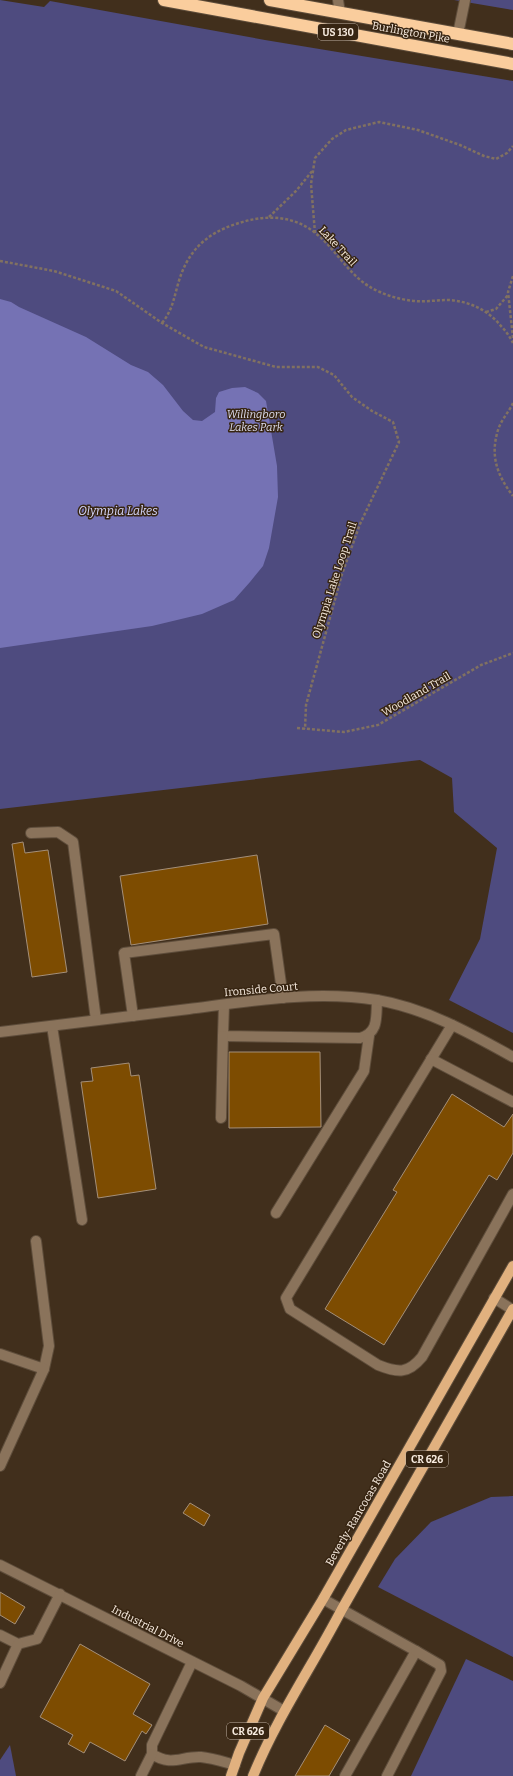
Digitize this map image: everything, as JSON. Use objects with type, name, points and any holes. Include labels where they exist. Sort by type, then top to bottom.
[{"type":"highway","name":"Burlington Pike","points":[[164,0],[513,64]]},
{"type":"highway","name":"Burlington Pike","points":[[270,0],[313,4],[340,13],[513,44]]},
{"type":"main road","name":"Beverly-Rancocas Road","points":[[231,1776],[234,1765],[263,1698],[323,1599],[513,1266]]},
{"type":"main road","name":"CR 626","points":[[253,1776],[284,1711],[513,1310]]},
{"type":"street","points":[[338,0],[340,13]]},
{"type":"street","points":[[458,34],[464,0]]},
{"type":"street","points":[[31,833],[58,832],[73,842],[96,1020]]},
{"type":"street","points":[[133,1016],[124,953],[274,934],[283,998]]},
{"type":"street","name":"Ironside Court","points":[[0,1032],[224,1004],[283,998],[336,996],[377,1000],[419,1012],[452,1025],[513,1057]]},
{"type":"street","points":[[276,1213],[364,1071],[369,1036],[375,1028],[377,1000]]},
{"type":"street","points":[[222,1118],[224,1004]]},
{"type":"street","points":[[452,1025],[286,1298],[287,1304],[290,1309],[378,1365],[390,1370],[405,1371],[415,1366],[422,1357],[513,1194]]},
{"type":"street","points":[[52,1026],[82,1220]]},
{"type":"street","points":[[223,1036],[360,1038],[369,1036]]},
{"type":"street","points":[[431,1059],[513,1102]]},
{"type":"street","points":[[0,1466],[44,1369],[49,1346],[36,1241]]},
{"type":"street","points":[[494,1298],[513,1310]]},
{"type":"street","points":[[0,1354],[44,1369]]},
{"type":"street","name":"Industrial Drive","points":[[0,1565],[263,1698],[284,1711]]},
{"type":"street","points":[[0,1636],[18,1644],[37,1639],[60,1594]]},
{"type":"street","points":[[323,1599],[440,1665],[441,1671],[387,1776]]},
{"type":"street","points":[[0,1683],[18,1644]]},
{"type":"street","points":[[345,1776],[416,1651]]},
{"type":"street","points":[[141,1776],[152,1754],[152,1745],[192,1662]]},
{"type":"street","points":[[152,1754],[159,1759],[176,1761],[200,1757],[234,1765]]},
{"type":"path","points":[[315,233],[311,184],[315,158],[332,139],[346,130],[379,122],[418,130],[460,145],[484,156],[496,159],[507,153],[513,146]]},
{"type":"path","points":[[269,217],[296,191],[313,170]]},
{"type":"path","name":"Lake Trail","points":[[162,323],[173,306],[185,263],[201,244],[221,229],[250,219],[269,217],[282,218],[298,223],[315,233],[360,282],[379,292],[396,298],[415,301],[448,300],[464,302],[486,312],[497,321],[513,343]]},
{"type":"path","name":"Olympia Lake Loop Trail","points":[[0,262],[54,271],[116,290],[162,323],[204,347],[276,367],[318,367],[334,375],[352,397],[372,411],[393,422],[399,442],[360,524],[342,574],[306,705],[305,729]]},
{"type":"path","points":[[513,276],[508,295],[513,338]]},
{"type":"path","points":[[486,312],[496,308],[508,295]]},
{"type":"path","points":[[513,402],[498,429],[494,454],[501,477],[513,496]]},
{"type":"path","name":"Woodland Trail","points":[[297,728],[344,732],[378,725],[481,666],[513,653]]},
{"type":"green space","name":"Willingboro Lakes Park","points":[[0,0],[44,7],[50,1],[265,40],[513,81],[513,1033],[449,1000],[480,939],[497,848],[454,812],[452,778],[420,760],[0,809]]},
{"type":"green space","points":[[454,0],[513,0],[513,10]]},
{"type":"green space","points":[[513,1496],[513,1657],[378,1587],[395,1559],[431,1522],[491,1497]]},
{"type":"green space","points":[[466,1659],[513,1681],[513,1776],[411,1776]]},
{"type":"green space","points":[[10,1745],[16,1776],[0,1776],[0,1760]]},
{"type":"water","name":"Olympia Lakes","points":[[0,299],[11,302],[86,337],[131,365],[148,372],[163,385],[183,411],[193,420],[202,421],[215,412],[216,398],[219,392],[232,388],[245,387],[258,393],[266,401],[277,466],[278,497],[269,548],[263,566],[234,600],[202,614],[152,626],[0,648]]},
{"type":"building","points":[[23,842],[25,853],[48,850],[67,972],[32,977],[12,844]]},
{"type":"building","points":[[257,855],[268,924],[131,945],[120,876]]},
{"type":"building","points":[[229,1052],[320,1052],[321,1127],[229,1128]]},
{"type":"building","points":[[129,1063],[131,1076],[139,1075],[156,1189],[98,1198],[81,1082],[93,1081],[91,1068]]},
{"type":"building","points":[[452,1094],[504,1127],[513,1114],[513,1153],[497,1180],[489,1175],[384,1345],[325,1309],[397,1192],[393,1190]]},
{"type":"building","points":[[190,1503],[210,1515],[204,1526],[183,1513]]},
{"type":"building","points":[[0,1592],[25,1607],[15,1624],[0,1615]]},
{"type":"building","points":[[80,1644],[150,1684],[133,1714],[152,1725],[146,1734],[142,1731],[125,1761],[90,1742],[84,1753],[68,1744],[73,1735],[40,1717]]},
{"type":"building","points":[[325,1725],[350,1740],[329,1776],[295,1776]]}]
